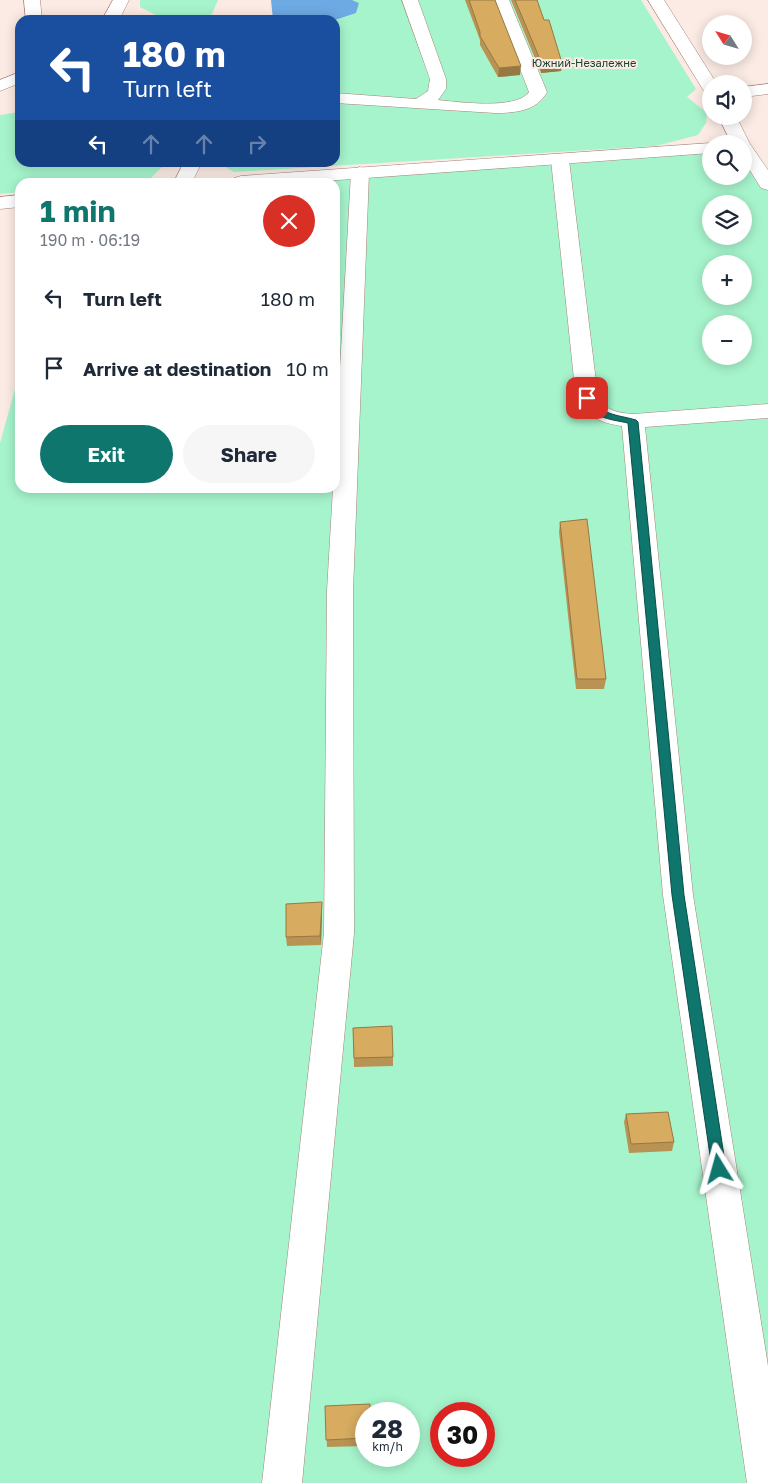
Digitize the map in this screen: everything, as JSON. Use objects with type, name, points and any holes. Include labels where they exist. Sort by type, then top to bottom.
[{"type":"street","points":[[32,0],[34,15]]},
{"type":"street","points":[[114,15],[122,0]]},
{"type":"street","points":[[410,0],[438,79],[439,88],[435,94],[419,104]]},
{"type":"street","points":[[340,98],[419,104],[509,106],[524,104],[536,96],[538,92],[501,0]]},
{"type":"street","points":[[656,0],[703,75]]},
{"type":"street","points":[[0,86],[15,78]]},
{"type":"street","points":[[752,91],[768,88]]},
{"type":"street","points":[[294,178],[702,149]]},
{"type":"street","points":[[560,160],[587,398],[590,405],[600,414],[633,422],[768,411]]},
{"type":"street","points":[[752,160],[768,184]]},
{"type":"street","points":[[282,1483],[339,933],[340,591],[360,173]]},
{"type":"street","points":[[0,203],[15,202]]},
{"type":"street","points":[[633,422],[678,895],[767,1483]]},
{"type":"green space","points":[[140,0],[218,0],[210,15],[156,15],[140,7]]},
{"type":"green space","name":"Южний-Незалежне","points":[[352,0],[641,0],[696,89],[687,97],[702,109],[702,125],[705,125],[698,135],[656,146],[340,165],[340,18],[356,13],[359,3]]},
{"type":"green space","points":[[15,113],[15,167],[162,167],[151,178],[15,178],[15,192],[0,194],[0,115]]},
{"type":"green space","points":[[702,146],[702,185],[752,185],[752,160],[768,184],[768,1483],[0,1483],[0,443],[15,389],[15,493],[340,493],[340,178],[293,178]]},
{"type":"green space","name":"Южний-Незалежне","points":[[225,167],[315,167],[234,172]]},
{"type":"water","points":[[271,0],[352,0],[359,3],[356,13],[340,18],[340,15],[272,15]]},
{"type":"building","points":[[469,0],[495,0],[521,66],[499,68],[480,36]]},
{"type":"building","points":[[515,0],[537,0],[544,20],[549,20],[562,63],[542,64]]},
{"type":"building","points":[[587,519],[606,679],[577,679],[560,522]]},
{"type":"building","points":[[322,902],[320,936],[286,937],[286,904]]},
{"type":"building","points":[[392,1026],[393,1057],[354,1058],[353,1028]]},
{"type":"building","points":[[668,1112],[674,1142],[631,1144],[626,1114]]},
{"type":"building","points":[[355,1405],[355,1439],[326,1440],[325,1406]]},
{"type":"route","points":[[587,398],[590,405],[600,414],[633,422],[678,895],[719,1169]]}]
